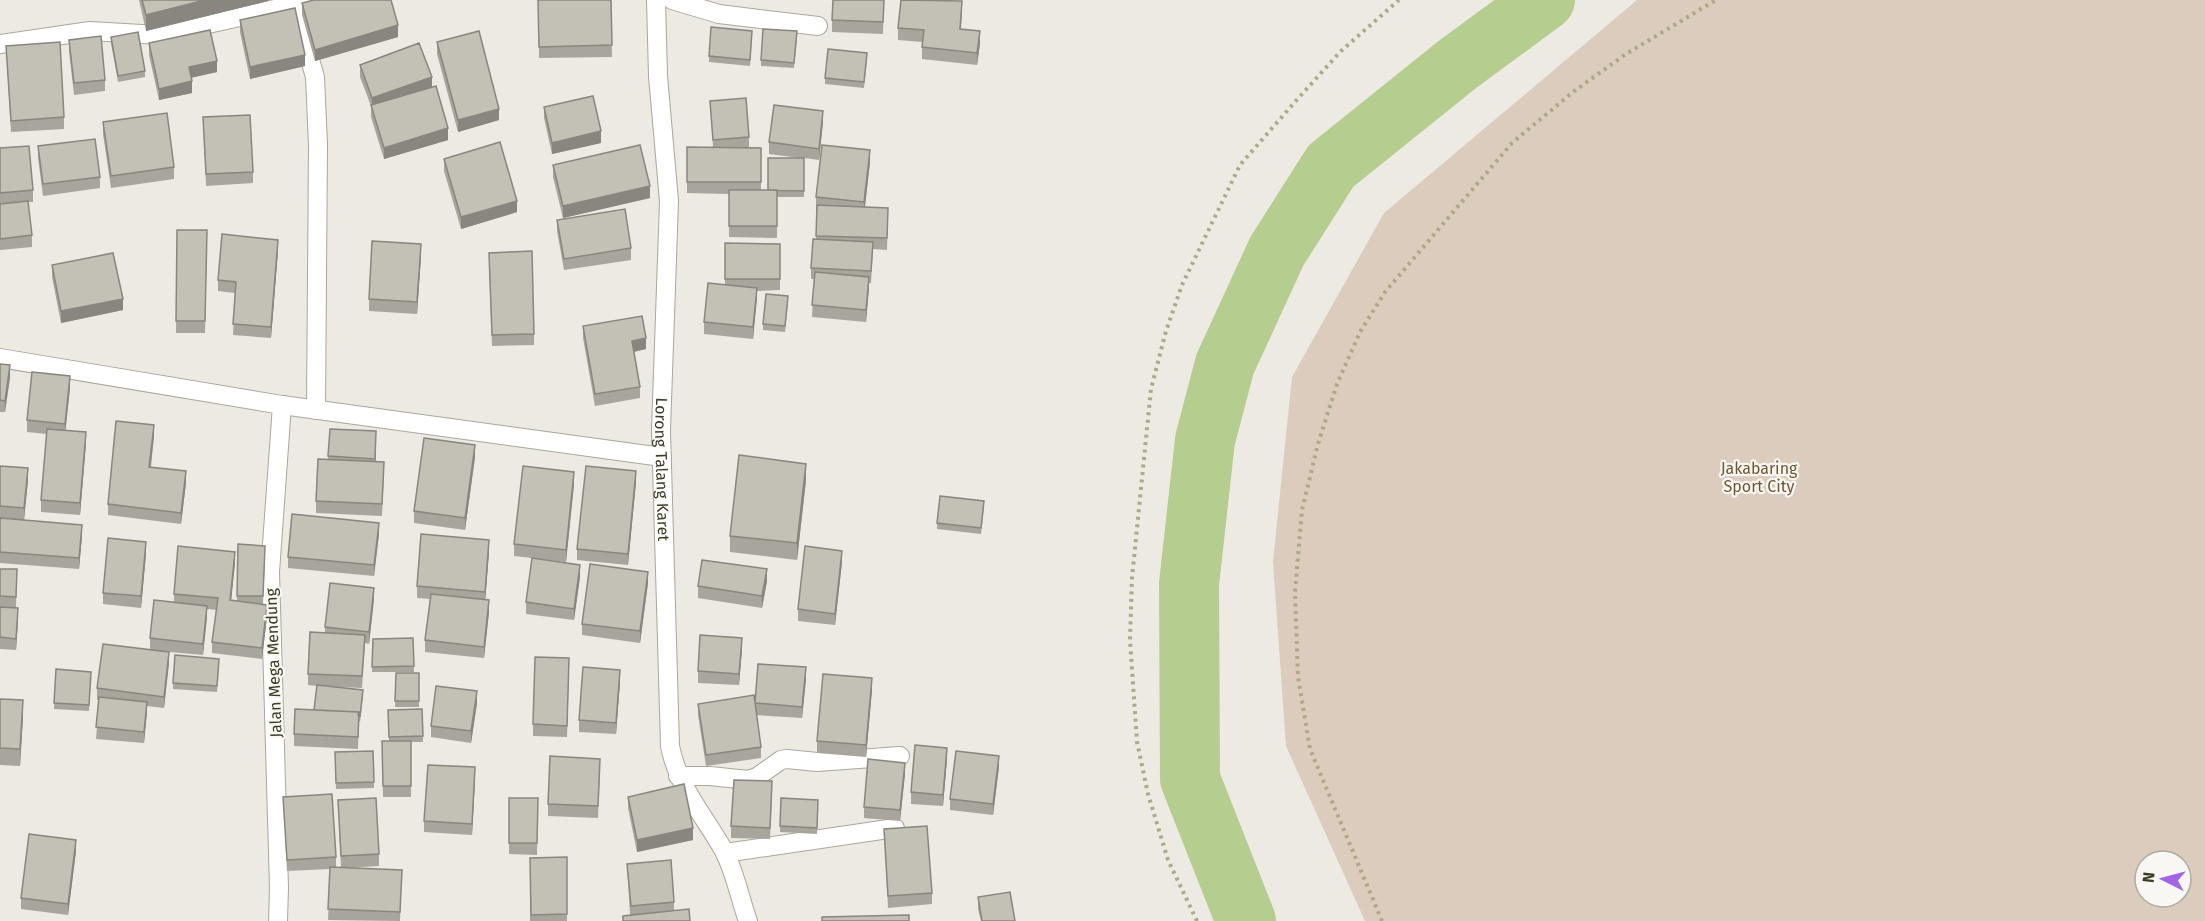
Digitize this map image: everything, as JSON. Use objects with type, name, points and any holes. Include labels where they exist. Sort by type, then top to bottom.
[{"type":"street","points":[[0,44],[90,31],[159,35],[315,0]]},
{"type":"street","name":"Lorong Talang Karet","points":[[656,0],[658,76],[669,201],[662,457],[668,720],[672,755],[678,776],[725,853],[748,921]]},
{"type":"street","points":[[672,0],[719,14],[818,26]]},
{"type":"street","points":[[294,5],[315,77],[318,145],[316,410]]},
{"type":"street","points":[[0,358],[282,405],[662,457]]},
{"type":"street","name":"Jalan Mega Mendung","points":[[278,921],[270,572],[282,405]]},
{"type":"street","points":[[678,776],[710,776],[748,780],[757,777],[781,760],[787,759],[817,762],[900,756]]},
{"type":"street","points":[[725,853],[895,828]]},
{"type":"path","points":[[1197,921],[1168,860],[1148,794],[1137,742],[1130,640],[1132,578],[1151,389],[1166,331],[1182,285],[1240,165],[1341,51],[1399,0]]},
{"type":"path","points":[[1382,921],[1310,749],[1298,677],[1295,592],[1302,510],[1318,444],[1337,384],[1360,332],[1385,292],[1512,143],[1573,92],[1626,54],[1716,0]]},
{"type":"green space","name":"Jakabaring Sport City","points":[[1637,0],[2205,0],[2205,921],[1365,921],[1286,746],[1273,562],[1292,377],[1384,213]]},
{"type":"building","points":[[142,0],[205,0],[146,15]]},
{"type":"building","points":[[314,0],[391,0],[398,25],[315,50],[302,3]]},
{"type":"building","points":[[538,0],[611,0],[612,45],[539,47]]},
{"type":"building","points":[[833,0],[884,0],[883,22],[832,20]]},
{"type":"building","points":[[901,0],[962,1],[960,29],[980,31],[977,53],[922,47],[924,30],[898,28]]},
{"type":"building","points":[[295,8],[305,55],[250,67],[240,20]]},
{"type":"building","points":[[711,27],[752,31],[750,60],[709,56]]},
{"type":"building","points":[[763,29],[797,31],[794,63],[761,60]]},
{"type":"building","points":[[210,30],[217,61],[189,67],[192,81],[159,89],[149,43]]},
{"type":"building","points":[[479,31],[499,109],[458,120],[437,42]]},
{"type":"building","points":[[138,32],[145,71],[118,76],[111,37]]},
{"type":"building","points":[[101,36],[105,80],[74,83],[69,40]]},
{"type":"building","points":[[60,42],[64,117],[11,121],[6,46]]},
{"type":"building","points":[[419,43],[432,77],[372,98],[360,65]]},
{"type":"building","points":[[828,49],[867,53],[864,82],[825,78]]},
{"type":"building","points":[[436,86],[448,128],[384,148],[371,105]]},
{"type":"building","points":[[593,96],[601,131],[552,143],[544,107]]},
{"type":"building","points":[[746,98],[749,137],[713,140],[710,101]]},
{"type":"building","points":[[774,105],[823,111],[819,149],[769,142]]},
{"type":"building","points":[[167,113],[174,167],[111,176],[103,122]]},
{"type":"building","points":[[250,115],[253,172],[206,174],[203,117]]},
{"type":"building","points":[[95,139],[100,177],[43,184],[38,146]]},
{"type":"building","points":[[500,142],[517,201],[461,217],[444,159]]},
{"type":"building","points":[[640,145],[650,186],[563,206],[553,165]]},
{"type":"building","points":[[822,145],[870,150],[864,202],[816,197]]},
{"type":"building","points":[[29,146],[33,190],[0,193],[0,148]]},
{"type":"building","points":[[687,147],[761,148],[761,182],[687,182]]},
{"type":"building","points":[[768,158],[804,158],[804,191],[768,190]]},
{"type":"building","points":[[729,190],[777,190],[777,226],[729,226]]},
{"type":"building","points":[[28,201],[32,235],[0,239],[0,204]]},
{"type":"building","points":[[817,205],[888,208],[887,238],[816,236]]},
{"type":"building","points":[[625,209],[631,248],[564,259],[557,220]]},
{"type":"building","points":[[177,230],[207,230],[205,321],[176,321]]},
{"type":"building","points":[[222,234],[278,240],[271,327],[233,324],[236,282],[218,280]]},
{"type":"building","points":[[813,239],[873,242],[871,271],[811,268]]},
{"type":"building","points":[[372,241],[421,244],[417,302],[369,299]]},
{"type":"building","points":[[725,243],[780,244],[780,279],[725,279]]},
{"type":"building","points":[[532,251],[534,334],[492,335],[489,253]]},
{"type":"building","points":[[113,253],[123,299],[61,311],[52,265]]},
{"type":"building","points":[[815,272],[869,277],[866,310],[812,305]]},
{"type":"building","points":[[708,283],[757,288],[753,327],[704,322]]},
{"type":"building","points":[[766,294],[788,296],[785,326],[763,324]]},
{"type":"building","points":[[642,316],[646,338],[632,341],[640,387],[595,394],[583,326]]},
{"type":"building","points":[[0,364],[10,365],[5,401],[0,400]]},
{"type":"building","points":[[32,372],[70,376],[65,424],[27,420]]},
{"type":"building","points":[[116,421],[154,425],[149,467],[186,471],[181,513],[108,504]]},
{"type":"building","points":[[47,429],[86,432],[80,503],[41,500]]},
{"type":"building","points":[[330,429],[376,431],[375,459],[328,456]]},
{"type":"building","points":[[424,438],[475,445],[465,518],[414,511]]},
{"type":"building","points":[[739,455],[806,464],[797,543],[730,536]]},
{"type":"building","points":[[318,459],[384,462],[382,504],[316,501]]},
{"type":"building","points":[[0,466],[28,468],[24,508],[0,506]]},
{"type":"building","points":[[523,466],[574,472],[566,550],[514,544]]},
{"type":"building","points":[[586,466],[636,471],[628,554],[577,549]]},
{"type":"building","points":[[940,496],[984,501],[981,528],[937,523]]},
{"type":"building","points":[[292,514],[379,523],[374,565],[288,557]]},
{"type":"building","points":[[0,518],[82,525],[79,558],[0,552]]},
{"type":"building","points":[[421,534],[489,540],[485,592],[417,586]]},
{"type":"building","points":[[108,538],[146,542],[141,596],[103,593]]},
{"type":"building","points":[[238,544],[265,546],[263,596],[237,596]]},
{"type":"building","points":[[178,546],[235,552],[230,600],[267,605],[262,648],[212,642],[218,598],[174,594]]},
{"type":"building","points":[[805,546],[842,551],[835,614],[798,609]]},
{"type":"building","points":[[532,558],[580,565],[574,609],[526,602]]},
{"type":"building","points":[[702,560],[767,569],[762,596],[698,586]]},
{"type":"building","points":[[590,564],[648,572],[640,631],[582,624]]},
{"type":"building","points":[[0,569],[17,569],[16,597],[0,596]]},
{"type":"building","points":[[330,583],[374,588],[369,632],[325,627]]},
{"type":"building","points":[[431,594],[489,600],[484,647],[425,640]]},
{"type":"building","points":[[154,600],[207,606],[203,644],[150,638]]},
{"type":"building","points":[[0,607],[18,608],[16,639],[0,637]]},
{"type":"building","points":[[310,632],[365,635],[362,676],[308,674]]},
{"type":"building","points":[[700,635],[742,638],[739,674],[698,671]]},
{"type":"building","points":[[413,638],[414,666],[372,667],[373,639]]},
{"type":"building","points":[[103,644],[169,652],[164,697],[97,688]]},
{"type":"building","points":[[175,655],[219,659],[217,686],[173,683]]},
{"type":"building","points":[[535,657],[569,658],[567,726],[533,724]]},
{"type":"building","points":[[758,664],[806,667],[802,707],[755,703]]},
{"type":"building","points":[[583,667],[620,670],[616,723],[579,720]]},
{"type":"building","points":[[56,669],[91,672],[89,705],[54,703]]},
{"type":"building","points":[[396,673],[419,673],[419,701],[395,701]]},
{"type":"building","points":[[823,674],[872,678],[866,745],[817,741]]},
{"type":"building","points":[[317,685],[363,690],[360,716],[359,712],[314,710]]},
{"type":"building","points":[[436,686],[477,691],[471,731],[431,726]]},
{"type":"building","points":[[754,695],[761,747],[706,755],[698,704]]},
{"type":"building","points":[[99,697],[147,702],[144,732],[96,727]]},
{"type":"building","points":[[0,699],[23,700],[20,749],[0,748]]},
{"type":"building","points":[[295,709],[359,712],[358,737],[294,734]]},
{"type":"building","points":[[422,709],[423,736],[389,737],[388,710]]},
{"type":"building","points":[[382,741],[411,741],[411,786],[383,786]]},
{"type":"building","points":[[915,745],[947,748],[943,795],[911,792]]},
{"type":"building","points":[[373,751],[374,782],[336,783],[335,752]]},
{"type":"building","points":[[956,751],[999,756],[993,804],[950,799]]},
{"type":"building","points":[[550,756],[600,759],[598,806],[548,804]]},
{"type":"building","points":[[868,759],[905,763],[900,810],[864,807]]},
{"type":"building","points":[[428,765],[475,767],[472,824],[424,821]]},
{"type":"building","points":[[734,780],[772,781],[770,828],[731,826]]},
{"type":"building","points":[[684,784],[693,828],[637,840],[628,797]]},
{"type":"building","points":[[332,794],[336,857],[287,860],[283,797]]},
{"type":"building","points":[[376,798],[379,854],[341,856],[338,800]]},
{"type":"building","points":[[509,798],[538,798],[537,843],[509,843]]},
{"type":"building","points":[[781,798],[818,800],[817,828],[780,826]]},
{"type":"building","points":[[927,826],[932,893],[888,896],[884,829]]},
{"type":"building","points":[[29,834],[76,840],[68,904],[21,898]]},
{"type":"building","points":[[567,857],[567,914],[531,915],[530,858]]},
{"type":"building","points":[[671,860],[674,902],[631,906],[627,864]]},
{"type":"building","points":[[330,867],[402,870],[400,912],[328,909]]},
{"type":"building","points":[[1010,892],[1015,921],[982,921],[978,897]]},
{"type":"building","points":[[689,909],[690,921],[623,921],[623,916]]},
{"type":"building","points":[[909,915],[909,921],[822,921],[822,917]]},
{"type":"waterway","points":[[1246,921],[1190,779],[1189,584],[1205,440],[1225,364],[1277,251],[1331,166],[1458,64],[1545,0]]}]
